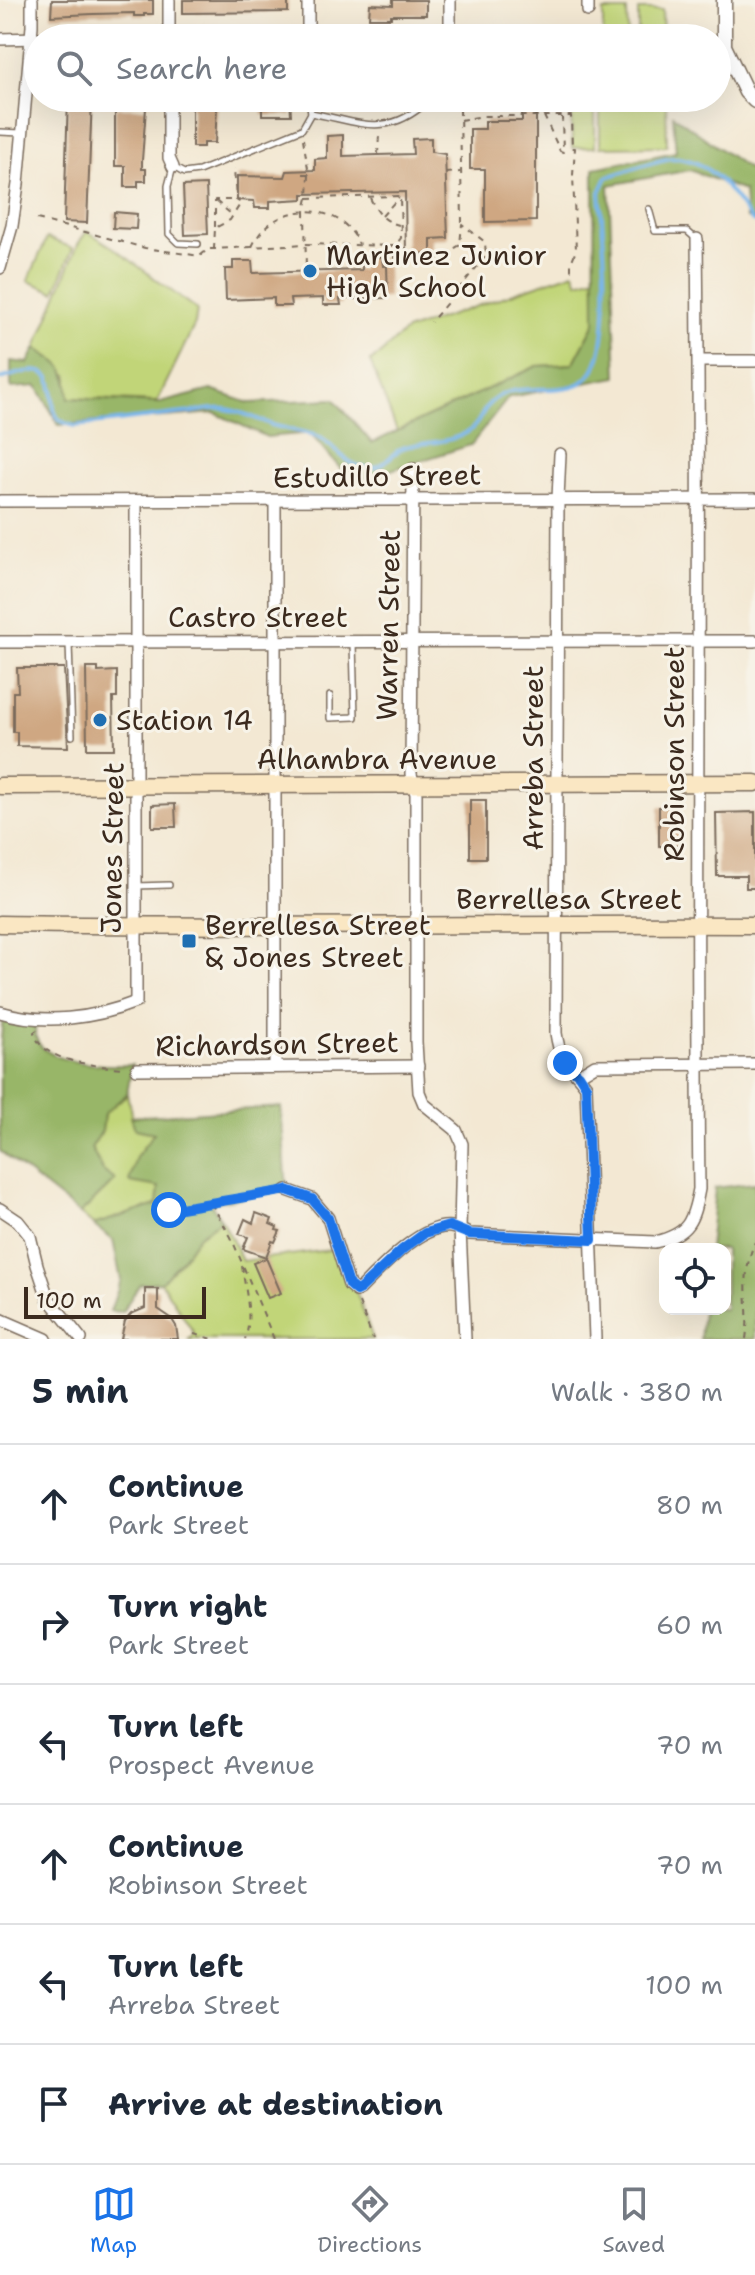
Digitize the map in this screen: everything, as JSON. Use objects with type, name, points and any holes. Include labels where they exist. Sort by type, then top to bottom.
[{"type":"main road","name":"Alhambra Avenue","points":[[0,786],[755,783]]},
{"type":"main road","name":"Berrellesa Street","points":[[0,924],[755,925]]},
{"type":"street","points":[[32,0],[33,24]]},
{"type":"street","points":[[169,0],[169,24]]},
{"type":"street","points":[[308,0],[308,24]]},
{"type":"street","points":[[450,0],[450,24]]},
{"type":"street","points":[[724,0],[724,24]]},
{"type":"street","points":[[0,39],[24,38]]},
{"type":"street","points":[[731,61],[746,92],[755,101]]},
{"type":"street","points":[[0,268],[25,112]]},
{"type":"street","points":[[169,112],[169,158],[173,167]]},
{"type":"street","name":"Robinson Street","points":[[356,1291],[425,1233],[449,1226],[469,1234],[655,1242],[672,1238],[686,1230],[695,1211],[699,1189],[700,500],[697,239]]},
{"type":"street","points":[[699,361],[755,361]]},
{"type":"street","name":"Arreba Street","points":[[560,454],[556,1033],[559,1052],[565,1063],[586,1086],[595,1339]]},
{"type":"street","name":"Warren Street","points":[[413,469],[411,774],[416,794],[419,1092],[424,1104],[456,1130],[462,1144],[460,1230],[465,1339]]},
{"type":"street","name":"Estudillo Street","points":[[0,501],[755,499]]},
{"type":"street","points":[[275,501],[275,1066]]},
{"type":"street","name":"Jones Street","points":[[45,1020],[111,1012],[136,1002],[136,502]]},
{"type":"street","name":"Castro Street","points":[[0,642],[755,641]]},
{"type":"street","points":[[0,1012],[45,1020]]},
{"type":"street","points":[[579,1075],[595,1065],[755,1064]]},
{"type":"street","name":"Richardson Street","points":[[137,1069],[418,1066]]},
{"type":"street","points":[[287,1190],[312,1199],[328,1218],[349,1285],[356,1291]]},
{"type":"street","points":[[0,1209],[18,1221],[30,1236],[48,1298],[81,1339]]},
{"type":"street","points":[[0,1319],[46,1339]]},
{"type":"lane","points":[[198,244],[178,243],[169,234],[168,186],[173,167],[184,173],[199,171],[302,129],[311,113],[378,126],[400,122],[416,112]]},
{"type":"lane","points":[[0,132],[22,133]]},
{"type":"lane","points":[[649,209],[655,231],[687,231],[697,239]]},
{"type":"lane","points":[[69,642],[72,736]]},
{"type":"lane","points":[[330,696],[330,718],[355,717],[353,642]]},
{"type":"lane","points":[[135,886],[169,885]]},
{"type":"path","points":[[400,196],[401,238],[395,246],[395,262],[439,258],[460,245],[460,112]]},
{"type":"path","points":[[460,120],[483,116],[571,116],[572,148],[575,148],[576,250],[571,273]]},
{"type":"path","points":[[544,116],[563,152],[562,116]]},
{"type":"path","points":[[378,155],[379,134]]},
{"type":"path","points":[[303,138],[309,174],[305,211],[306,272]]},
{"type":"path","points":[[233,167],[236,200]]},
{"type":"path","points":[[446,173],[461,172]]},
{"type":"path","points":[[303,174],[315,174]]},
{"type":"path","points":[[308,198],[400,196]]},
{"type":"path","points":[[381,217],[400,196]]},
{"type":"path","points":[[370,197],[381,217],[400,225]]},
{"type":"path","points":[[215,200],[236,200],[241,203],[233,217],[215,228]]},
{"type":"path","points":[[215,200],[233,217]]},
{"type":"path","points":[[214,249],[215,200]]},
{"type":"path","points":[[252,247],[258,233],[269,223],[282,216],[305,211],[327,214],[339,221],[353,231],[359,245]]},
{"type":"path","points":[[37,219],[145,248],[200,256],[208,249],[306,244],[395,246]]},
{"type":"path","points":[[431,322],[486,256],[485,242],[462,224]]},
{"type":"path","points":[[45,1020],[34,1032],[36,1041],[47,1050],[74,1062],[137,1069]]},
{"type":"path","points":[[169,1210],[287,1190]]},
{"type":"path","points":[[211,1203],[231,1237],[274,1339]]},
{"type":"path","points":[[746,1339],[745,1283],[755,1242]]},
{"type":"path","points":[[241,1261],[247,1305],[248,1332],[245,1339]]},
{"type":"path","points":[[356,1291],[373,1339]]},
{"type":"path","points":[[194,1334],[213,1339]]},
{"type":"green space","points":[[638,10],[662,10],[662,24],[638,24]]},
{"type":"green space","points":[[603,11],[627,11],[627,24],[603,24]]},
{"type":"green space","points":[[571,112],[595,112],[595,147],[572,148]]},
{"type":"green space","points":[[600,112],[666,112],[667,146],[600,147]]},
{"type":"green space","points":[[673,115],[755,174],[755,220],[746,218],[744,191],[690,170],[609,185],[617,377],[509,397],[471,445],[352,482],[310,433],[267,437],[215,413],[59,425],[37,386],[11,388],[11,361],[28,363],[36,348],[65,371],[69,398],[160,403],[211,390],[249,403],[334,399],[372,443],[537,366],[573,364],[595,323],[594,168],[676,152]]},
{"type":"green space","points":[[87,231],[197,310],[195,324],[157,402],[68,398],[68,375],[36,348],[78,244]]},
{"type":"green space","points":[[47,238],[73,248],[55,292],[28,281]]},
{"type":"green space","points":[[574,272],[578,282],[595,277],[595,323],[573,364],[537,366],[397,431],[370,361],[406,331]]},
{"type":"green space","points":[[3,1013],[36,1024],[36,1038],[43,1048],[55,1056],[88,1064],[132,1065],[127,1094],[104,1114],[102,1131],[91,1148],[103,1171],[115,1180],[80,1214],[0,1151]]},
{"type":"green space","points":[[127,1094],[135,1129],[155,1133],[136,1157],[159,1187],[157,1205],[93,1225],[80,1214],[115,1180],[103,1171],[91,1148],[102,1131],[104,1114]]},
{"type":"green space","points":[[281,1107],[287,1190],[211,1203],[221,1220],[199,1235],[161,1282],[140,1284],[122,1312],[110,1311],[121,1280],[113,1240],[93,1225],[157,1205],[159,1187],[129,1182],[136,1157],[154,1133],[135,1129],[131,1117]]},
{"type":"green space","points":[[755,1183],[755,1339],[700,1339],[702,1315],[731,1315],[731,1243],[710,1243],[715,1188]]},
{"type":"green space","points":[[221,1220],[242,1261],[337,1249],[373,1339],[189,1339],[194,1333],[161,1282],[199,1235]]},
{"type":"building","points":[[52,0],[153,0],[153,14],[51,16]]},
{"type":"building","points":[[183,0],[285,0],[288,1],[288,12],[183,13]]},
{"type":"building","points":[[393,0],[426,0],[426,15],[369,18],[370,4],[393,5]]},
{"type":"building","points":[[68,112],[91,112],[87,223],[64,222]]},
{"type":"building","points":[[115,112],[146,112],[142,169],[146,169],[146,181],[138,181],[138,187],[125,187],[125,166],[115,166]]},
{"type":"building","points":[[192,112],[217,112],[215,143],[192,147]]},
{"type":"building","points":[[262,112],[291,112],[291,115],[262,115]]},
{"type":"building","points":[[522,112],[549,112],[536,113],[536,221],[485,222],[485,169],[470,169],[470,129],[485,129],[485,121],[522,121]]},
{"type":"building","points":[[343,135],[343,156],[413,154],[412,139],[431,138],[431,152],[445,154],[448,238],[431,239],[431,253],[406,255],[405,192],[303,194],[303,199],[270,201],[270,208],[255,208],[254,201],[237,200],[237,176],[285,177],[287,171],[315,170],[315,159],[327,158],[327,136]]},
{"type":"building","points":[[206,185],[208,234],[185,235],[183,186]]},
{"type":"building","points":[[114,212],[137,214],[136,229],[113,228]]},
{"type":"building","points":[[362,257],[382,257],[383,266],[387,266],[388,298],[340,299],[341,305],[323,305],[323,298],[290,299],[291,306],[274,306],[274,298],[226,300],[225,269],[233,269],[233,261],[252,261],[253,273],[362,270]]},
{"type":"building","points":[[17,668],[64,668],[68,747],[17,746],[17,732],[13,732],[13,692],[18,692]]},
{"type":"building","name":"Station 14","points":[[86,668],[98,668],[98,672],[117,671],[117,698],[113,698],[114,749],[87,749]]},
{"type":"building","points":[[470,800],[486,800],[486,858],[470,858]]},
{"type":"building","points":[[175,804],[176,827],[152,827],[152,805]]},
{"type":"building","points":[[659,807],[676,807],[677,819],[680,819],[680,846],[659,846]]},
{"type":"building","points":[[755,812],[755,888],[746,888],[746,876],[717,876],[716,813]]},
{"type":"building","points":[[256,1213],[272,1219],[270,1224],[280,1231],[266,1257],[243,1249],[248,1237],[239,1234],[245,1219],[253,1223]]},
{"type":"building","points":[[266,1258],[281,1293],[268,1298],[253,1263]]},
{"type":"building","points":[[145,1289],[158,1289],[158,1309],[171,1318],[178,1339],[121,1339],[125,1321],[131,1314],[145,1308]]},
{"type":"waterway","points":[[0,379],[26,372],[44,373],[51,383],[56,415],[63,422],[75,426],[226,409],[314,435],[353,464],[375,468],[405,447],[446,440],[469,431],[488,405],[500,396],[520,390],[573,386],[591,373],[601,351],[604,331],[605,282],[600,192],[607,177],[667,159],[687,160],[699,164],[719,180],[755,222]]},
{"type":"place","name":"Martinez Junior High School","points":[[310,271]]},
{"type":"place","name":"Station 14","points":[[100,720]]},
{"type":"place","name":"Berrellesa Street & Jones Street","points":[[189,941]]},
{"type":"route","points":[[169,1210],[287,1190],[312,1199],[328,1218],[349,1285],[356,1291],[425,1233],[449,1226],[469,1234],[592,1240],[586,1086],[565,1063]]}]
